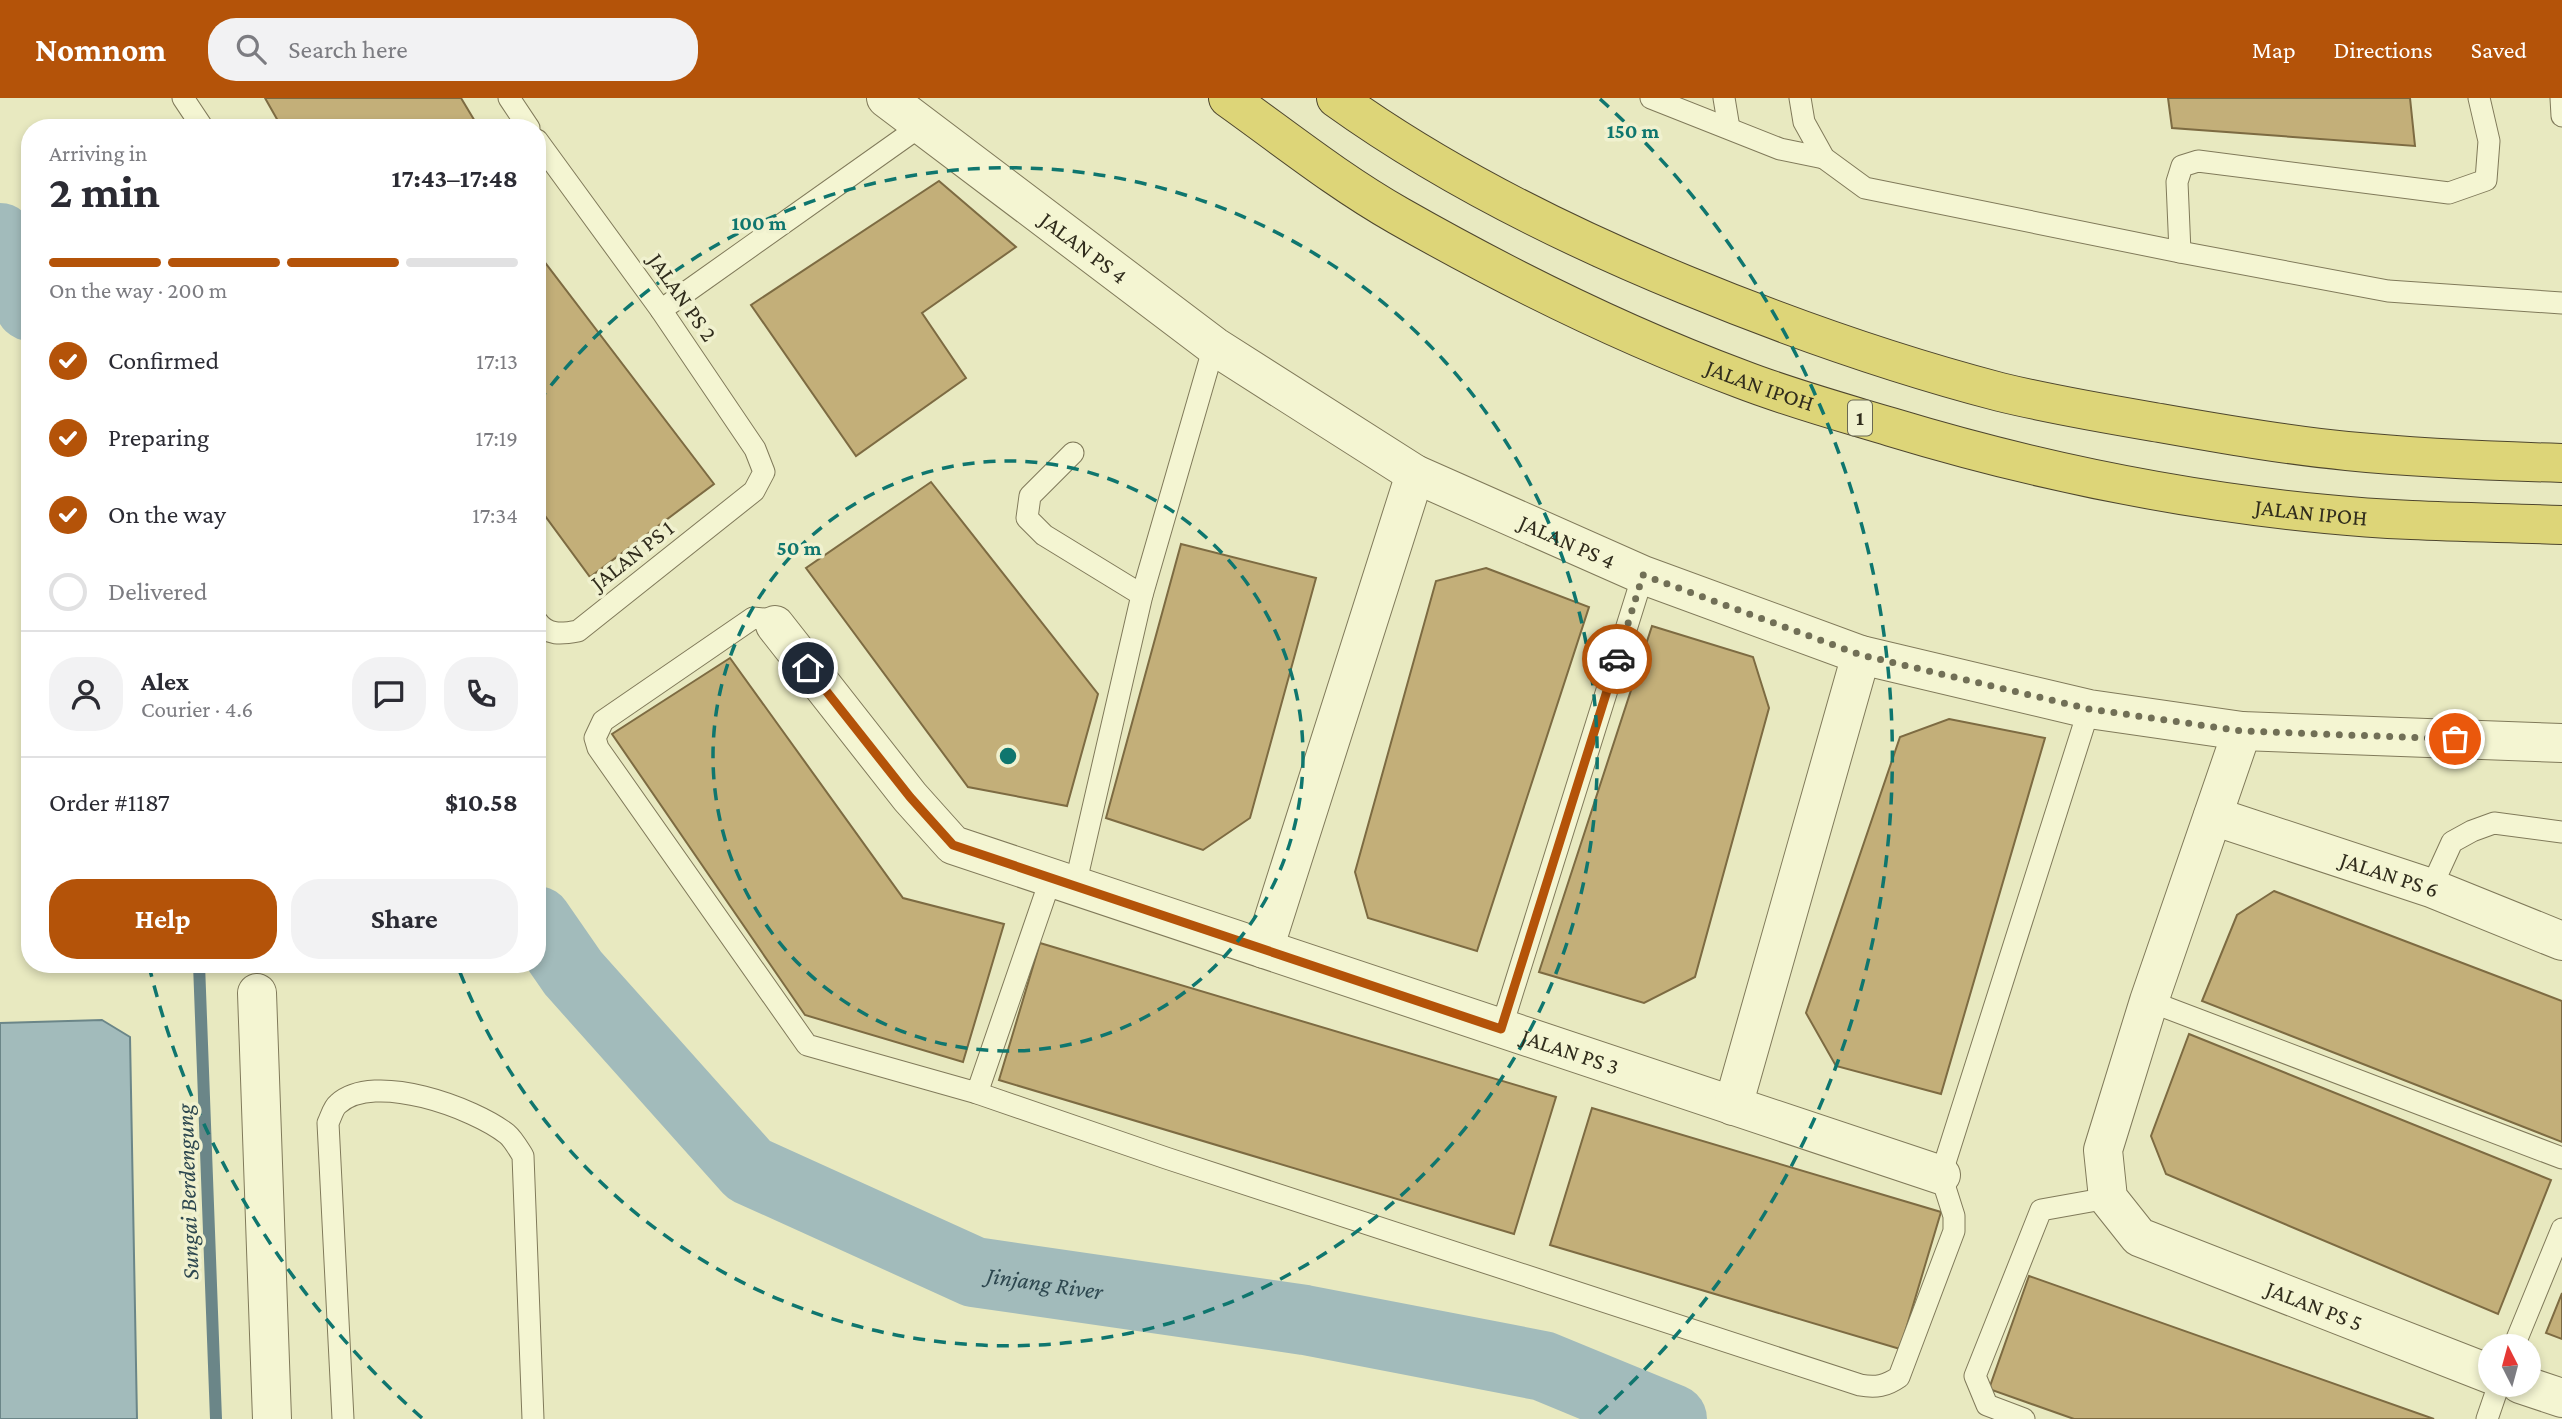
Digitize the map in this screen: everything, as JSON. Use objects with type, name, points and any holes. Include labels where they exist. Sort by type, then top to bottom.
[{"type":"highway","name":"JALAN IPOH","points":[[1228,98],[1396,214],[1539,291],[1739,379],[1814,405],[1988,455],[2096,480],[2182,496],[2328,514],[2562,525]]},
{"type":"highway","points":[[1336,98],[1368,121],[1504,201],[1628,262],[1760,316],[1898,362],[2014,395],[2102,414],[2213,432],[2346,451],[2463,460],[2562,463]]},
{"type":"street","name":"JALAN PS 4","points":[[886,98],[1214,346],[1415,474],[1643,575],[1861,655],[2089,709],[2242,731],[2562,743]]},
{"type":"street","points":[[1264,949],[1415,474]]},
{"type":"street","name":"JALAN PS 3","points":[[775,625],[910,797],[953,845],[1941,1175]]},
{"type":"street","points":[[1733,1106],[1861,655]]},
{"type":"street","points":[[2108,1198],[2103,1150],[2149,1001],[2242,731]]},
{"type":"street","name":"JALAN PS 6","points":[[2213,816],[2431,888],[2562,942]]},
{"type":"street","points":[[257,993],[272,1419]]},
{"type":"street","name":"JALAN PS 5","points":[[2108,1198],[2140,1237],[2478,1369]]},
{"type":"street","points":[[2541,1391],[2562,1398]]},
{"type":"lane","points":[[183,98],[197,119]]},
{"type":"lane","points":[[509,98],[523,119]]},
{"type":"lane","points":[[1651,98],[1780,149],[1824,158],[1865,188],[2388,291],[2562,303]]},
{"type":"lane","points":[[1724,98],[1729,128]]},
{"type":"lane","points":[[1800,98],[1804,122],[1824,158]]},
{"type":"lane","points":[[2180,252],[2178,182],[2182,166],[2198,161],[2449,192],[2486,180],[2489,141],[2479,98]]},
{"type":"lane","points":[[2560,98],[2562,116]]},
{"type":"lane","points":[[661,310],[922,125]]},
{"type":"lane","name":"JALAN PS 2","points":[[546,152],[661,310],[755,449],[764,472],[754,491]]},
{"type":"lane","points":[[976,1093],[1063,882],[1214,346]]},
{"type":"lane","points":[[1073,453],[1030,496],[1027,517],[1044,536],[1142,595]]},
{"type":"lane","name":"JALAN PS 1","points":[[546,630],[559,634],[578,631],[754,491]]},
{"type":"lane","points":[[1501,1029],[1643,575]]},
{"type":"lane","points":[[775,625],[765,619],[753,618],[603,721],[595,738],[598,748],[807,1045],[976,1093],[1205,1171],[1874,1388],[1887,1385],[1899,1377],[1954,1231],[1954,1216],[1941,1175],[2089,709]]},
{"type":"lane","points":[[2431,888],[2452,842],[2472,831],[2494,823],[2562,832]]},
{"type":"lane","points":[[2149,1001],[2562,1158]]},
{"type":"lane","points":[[343,1419],[328,1123],[337,1104],[358,1093],[394,1091],[428,1097],[491,1123],[510,1136],[523,1156],[533,1419]]},
{"type":"lane","points":[[2024,1419],[1987,1405],[1975,1376],[2040,1210],[2108,1198]]},
{"type":"lane","points":[[2519,1334],[2562,1229]]},
{"type":"lane","points":[[2487,1419],[2494,1397]]},
{"type":"water","points":[[102,1020],[130,1037],[137,1419],[0,1419],[0,1023]]},
{"type":"building","points":[[265,98],[461,98],[474,119],[277,119]]},
{"type":"building","points":[[2168,98],[2410,98],[2415,146],[2172,128]]},
{"type":"building","points":[[939,181],[1016,247],[922,313],[966,378],[856,456],[751,305]]},
{"type":"building","points":[[546,264],[714,484],[590,577],[546,517]]},
{"type":"building","points":[[931,482],[1098,694],[1067,806],[968,787],[806,568]]},
{"type":"building","points":[[1181,544],[1316,578],[1250,818],[1203,850],[1106,818]]},
{"type":"building","points":[[1486,568],[1589,607],[1477,951],[1368,918],[1355,872],[1436,581]]},
{"type":"building","points":[[1652,626],[1753,657],[1769,708],[1695,977],[1644,1003],[1539,972]]},
{"type":"building","points":[[730,658],[903,898],[1004,924],[963,1062],[805,1015],[612,734]]},
{"type":"building","points":[[1949,719],[2045,738],[1941,1094],[1836,1066],[1806,1013],[1900,737]]},
{"type":"building","points":[[2274,891],[2562,1001],[2562,1142],[2202,1001],[2237,915]]},
{"type":"building","points":[[1040,943],[1556,1097],[1514,1234],[999,1080]]},
{"type":"building","points":[[2189,1034],[2551,1180],[2498,1314],[2166,1174],[2151,1136]]},
{"type":"building","points":[[1592,1108],[1941,1212],[1900,1349],[1550,1245]]},
{"type":"building","points":[[2029,1276],[2434,1419],[2074,1419],[1989,1389]]},
{"type":"building","points":[[2562,1293],[2562,1339],[2546,1333]]},
{"type":"waterway","name":"Jinjang River","points":[[0,238],[21,286]]},
{"type":"waterway","name":"Jinjang River","points":[[546,934],[573,973],[749,1170],[974,1272],[1305,1320],[1543,1366],[1672,1419]]},
{"type":"waterway","name":"Sungai Berdengung","points":[[199,973],[216,1419]]},
{"type":"way so far","points":[[1617,659],[1643,575],[1861,655],[2089,709],[2242,731],[2455,739]]},
{"type":"route","points":[[808,668],[910,797],[953,845],[1501,1029],[1617,659]]}]
